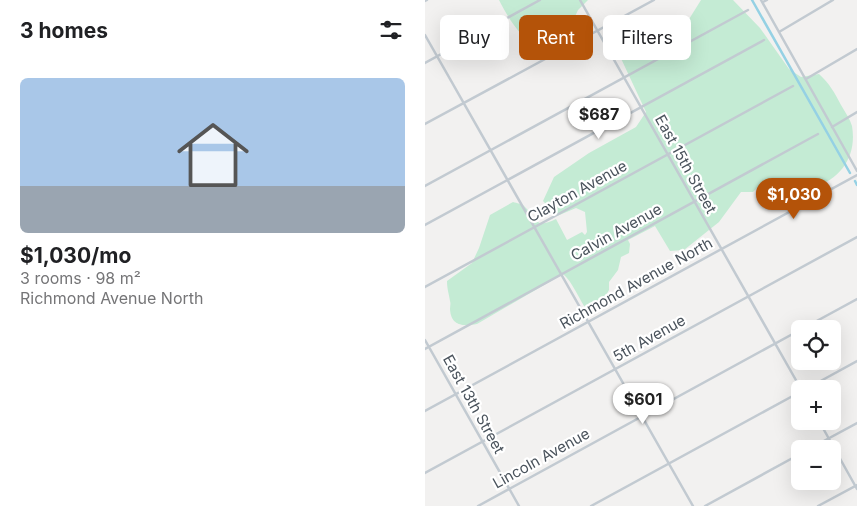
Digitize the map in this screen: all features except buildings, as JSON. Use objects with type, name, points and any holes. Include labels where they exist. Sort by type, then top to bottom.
[{"type":"street","points":[[425,63],[540,0]]},
{"type":"street","name":"East 15th Street","points":[[580,0],[795,380]]},
{"type":"street","points":[[425,124],[654,0]]},
{"type":"street","points":[[767,0],[762,1],[857,171]]},
{"type":"street","points":[[779,32],[833,0]]},
{"type":"street","points":[[425,186],[748,10]]},
{"type":"street","points":[[425,35],[693,506]]},
{"type":"street","points":[[425,225],[764,40]]},
{"type":"street","points":[[806,79],[857,49]]},
{"type":"street","name":"Clayton Avenue","points":[[425,287],[793,86]]},
{"type":"street","points":[[832,126],[857,112]]},
{"type":"street","name":"Calvin Avenue","points":[[425,349],[819,134]]},
{"type":"street","name":"Richmond Avenue North","points":[[425,411],[857,175]]},
{"type":"street","name":"5th Avenue","points":[[425,473],[857,237]]},
{"type":"street","name":"Lincoln Avenue","points":[[818,320],[857,299]]},
{"type":"street","name":"Lincoln Avenue","points":[[478,506],[791,335]]},
{"type":"street","name":"East 13th Street","points":[[425,340],[519,506]]},
{"type":"street","points":[[822,380],[857,361]]},
{"type":"street","points":[[591,506],[791,395]]},
{"type":"street","points":[[825,440],[857,423]]},
{"type":"street","points":[[818,506],[856,486],[824,430]]},
{"type":"street","points":[[705,506],[791,459]]},
{"type":"green space","points":[[499,0],[588,0],[576,15],[519,15],[519,31]]},
{"type":"green space","points":[[701,0],[733,0],[760,28],[789,69],[801,77],[819,74],[826,81],[852,126],[853,137],[850,156],[840,172],[824,183],[814,187],[794,189],[761,184],[753,192],[741,192],[719,222],[684,250],[670,251],[655,226],[628,240],[630,244],[629,253],[621,257],[618,270],[609,282],[609,290],[603,300],[588,312],[570,281],[563,274],[477,324],[463,325],[456,322],[451,315],[447,281],[472,263],[490,215],[513,202],[523,205],[540,223],[556,219],[567,240],[582,232],[585,235],[587,232],[585,212],[576,208],[557,216],[543,201],[554,177],[589,153],[636,127],[646,112],[622,60],[691,60],[691,16]]},
{"type":"waterway","points":[[752,0],[850,173]]},
{"type":"waterway","points":[[855,181],[857,185]]}]
